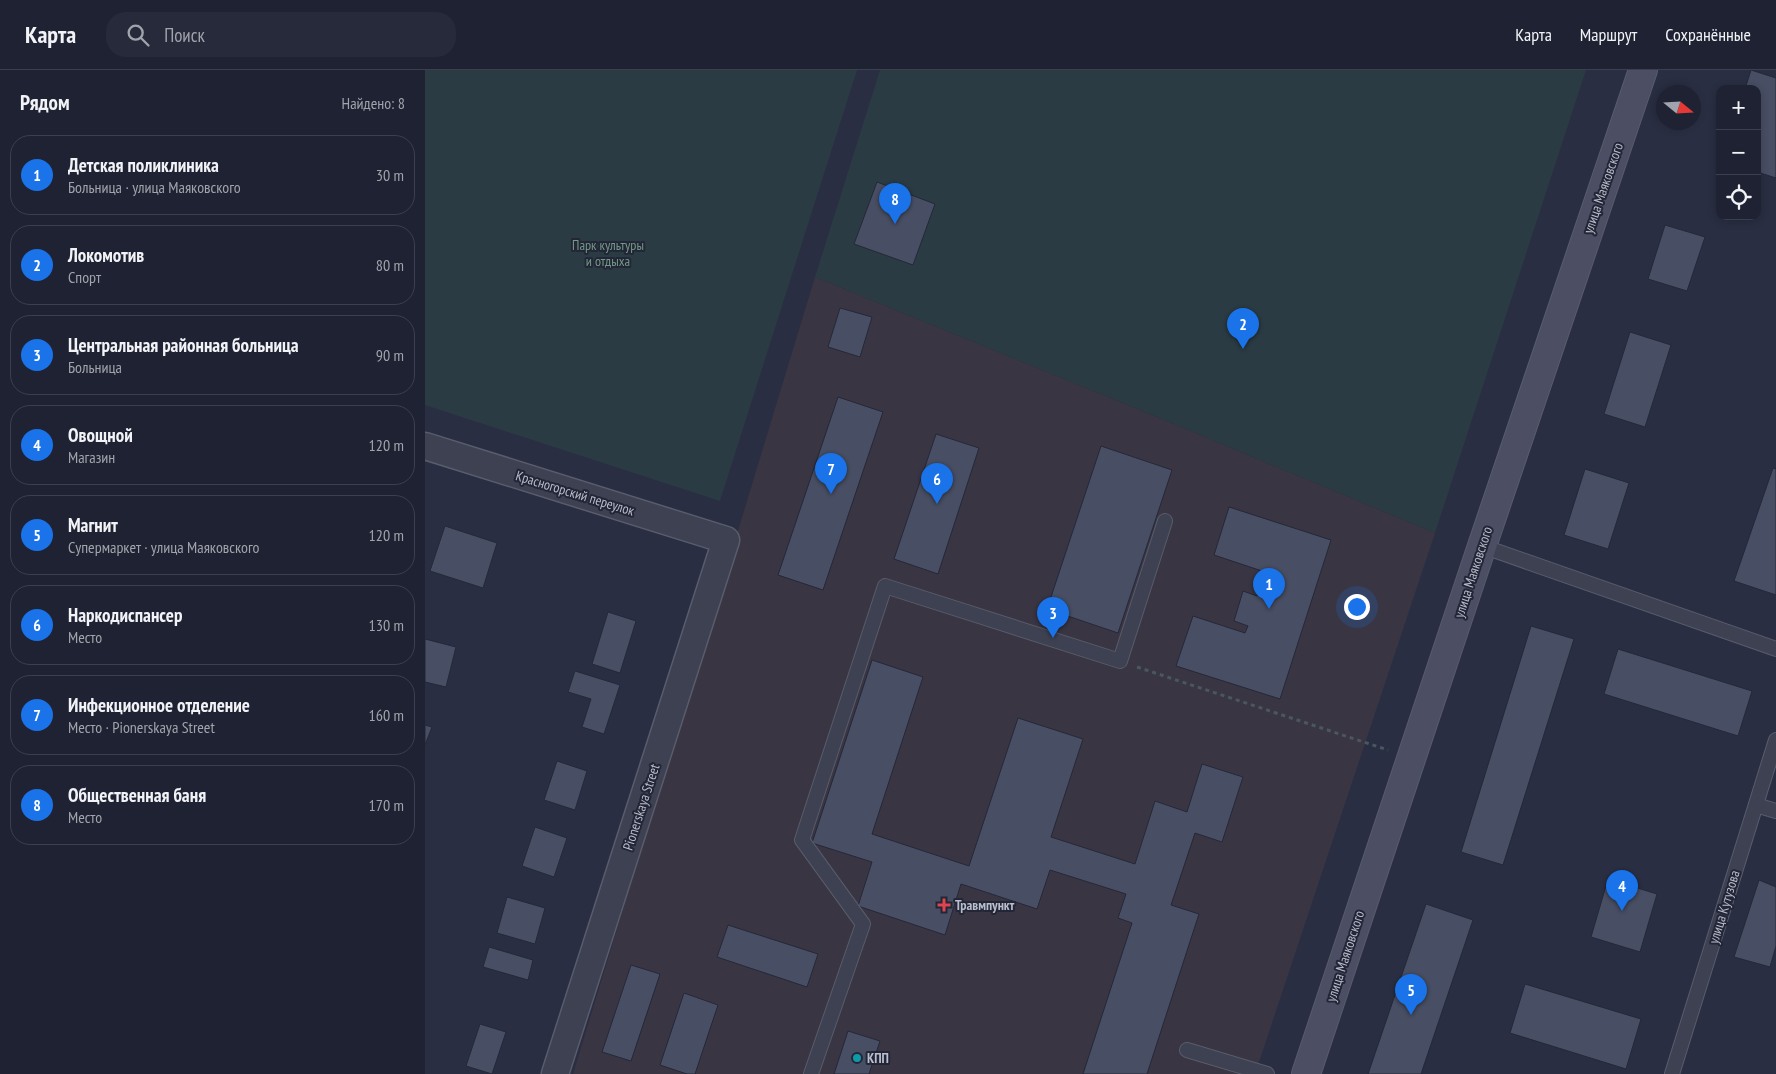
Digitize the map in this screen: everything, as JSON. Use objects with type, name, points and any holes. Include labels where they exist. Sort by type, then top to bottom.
[{"type":"main road","name":"улица Маяковского","points":[[1306,1074],[1643,70]]},
{"type":"street","name":"Красногорский переулок","points":[[425,446],[726,540]]},
{"type":"street","name":"Pionerskaya Street","points":[[555,1074],[726,540]]},
{"type":"lane","points":[[811,1074],[863,924],[801,840],[885,586],[1120,661],[1165,521]]},
{"type":"lane","points":[[1482,546],[1776,649]]},
{"type":"lane","name":"улица Кутузова","points":[[1672,1074],[1776,740]]},
{"type":"lane","points":[[1756,805],[1776,811]]},
{"type":"lane","points":[[1187,1050],[1267,1074]]},
{"type":"path","points":[[1120,661],[1411,757]]},
{"type":"shaded area","points":[[815,277],[1435,533],[1255,1074],[573,1074]]},
{"type":"green space","name":"Парк культуры и отдыха","points":[[425,70],[857,70],[720,501],[425,405]]},
{"type":"green space","points":[[880,70],[1586,70],[1435,533],[815,277]]},
{"type":"building","points":[[1751,70],[1776,78],[1776,178],[1761,173],[1761,85],[1746,85]]},
{"type":"building","points":[[877,182],[935,204],[913,265],[854,244]]},
{"type":"building","points":[[1665,225],[1705,237],[1687,291],[1648,279]]},
{"type":"building","points":[[840,308],[872,317],[860,357],[828,347]]},
{"type":"building","points":[[1630,332],[1671,345],[1645,427],[1604,414]]},
{"type":"building","points":[[838,397],[883,412],[823,590],[778,575]]},
{"type":"building","points":[[936,434],[979,448],[938,574],[894,559]]},
{"type":"building","points":[[1101,446],[1172,470],[1118,633],[1047,609]]},
{"type":"building","points":[[1773,468],[1776,469],[1776,595],[1734,581]]},
{"type":"building","points":[[1585,469],[1629,483],[1608,549],[1564,535]]},
{"type":"building","points":[[1229,507],[1331,540],[1280,699],[1176,666],[1193,616],[1245,633],[1248,626],[1234,621],[1243,591],[1257,596],[1265,572],[1214,555]]},
{"type":"building","points":[[445,526],[497,543],[483,588],[430,571]]},
{"type":"building","points":[[608,612],[636,621],[620,673],[592,664]]},
{"type":"building","points":[[1531,626],[1574,639],[1503,865],[1461,852]]},
{"type":"building","points":[[425,639],[456,647],[446,687],[425,682]]},
{"type":"building","points":[[1618,649],[1752,691],[1738,736],[1604,694]]},
{"type":"building","points":[[872,660],[923,677],[872,834],[969,866],[1018,718],[1083,739],[1051,837],[1135,864],[1155,801],[1187,812],[1202,764],[1243,777],[1222,842],[1195,833],[1171,905],[1199,914],[1147,1074],[1083,1074],[1132,923],[1118,918],[1126,894],[1050,870],[1037,909],[961,884],[945,935],[858,906],[872,862],[812,843]]},
{"type":"building","points":[[575,671],[620,685],[604,734],[582,727],[591,699],[568,692]]},
{"type":"building","points":[[425,725],[432,727],[425,745]]},
{"type":"building","points":[[557,761],[587,771],[575,810],[544,800]]},
{"type":"building","points":[[535,827],[567,838],[554,877],[522,866]]},
{"type":"building","points":[[1608,879],[1657,894],[1640,952],[1591,937]]},
{"type":"building","points":[[1759,880],[1776,887],[1776,946],[1770,967],[1734,957]]},
{"type":"building","points":[[507,897],[545,908],[535,944],[497,933]]},
{"type":"building","points":[[1426,904],[1473,920],[1421,1074],[1368,1074]]},
{"type":"building","points":[[728,925],[818,954],[807,987],[717,957]]},
{"type":"building","points":[[489,947],[533,960],[528,980],[483,967]]},
{"type":"building","points":[[631,965],[660,974],[631,1061],[602,1052]]},
{"type":"building","points":[[1525,984],[1641,1019],[1626,1069],[1510,1033]]},
{"type":"building","points":[[684,993],[718,1005],[695,1074],[687,1074],[660,1065]]},
{"type":"building","points":[[480,1024],[506,1032],[492,1074],[466,1066]]},
{"type":"building","name":"КПП","points":[[848,1031],[880,1041],[869,1074],[834,1074]]},
{"type":"place","name":"Общественная баня","points":[[895,224]]},
{"type":"place","name":"Локомотив","points":[[1243,349]]},
{"type":"place","name":"Инфекционное отделение","points":[[831,494]]},
{"type":"place","name":"Наркодиспансер","points":[[937,504]]},
{"type":"place","name":"Детская поликлиника","points":[[1269,609]]},
{"type":"place","name":"Центральная районная больница","points":[[1053,638]]},
{"type":"place","name":"Травмпункт","points":[[944,905]]},
{"type":"place","name":"Овощной","points":[[1622,911]]},
{"type":"place","name":"Магнит","points":[[1411,1015]]},
{"type":"place","name":"КПП","points":[[857,1058]]}]
